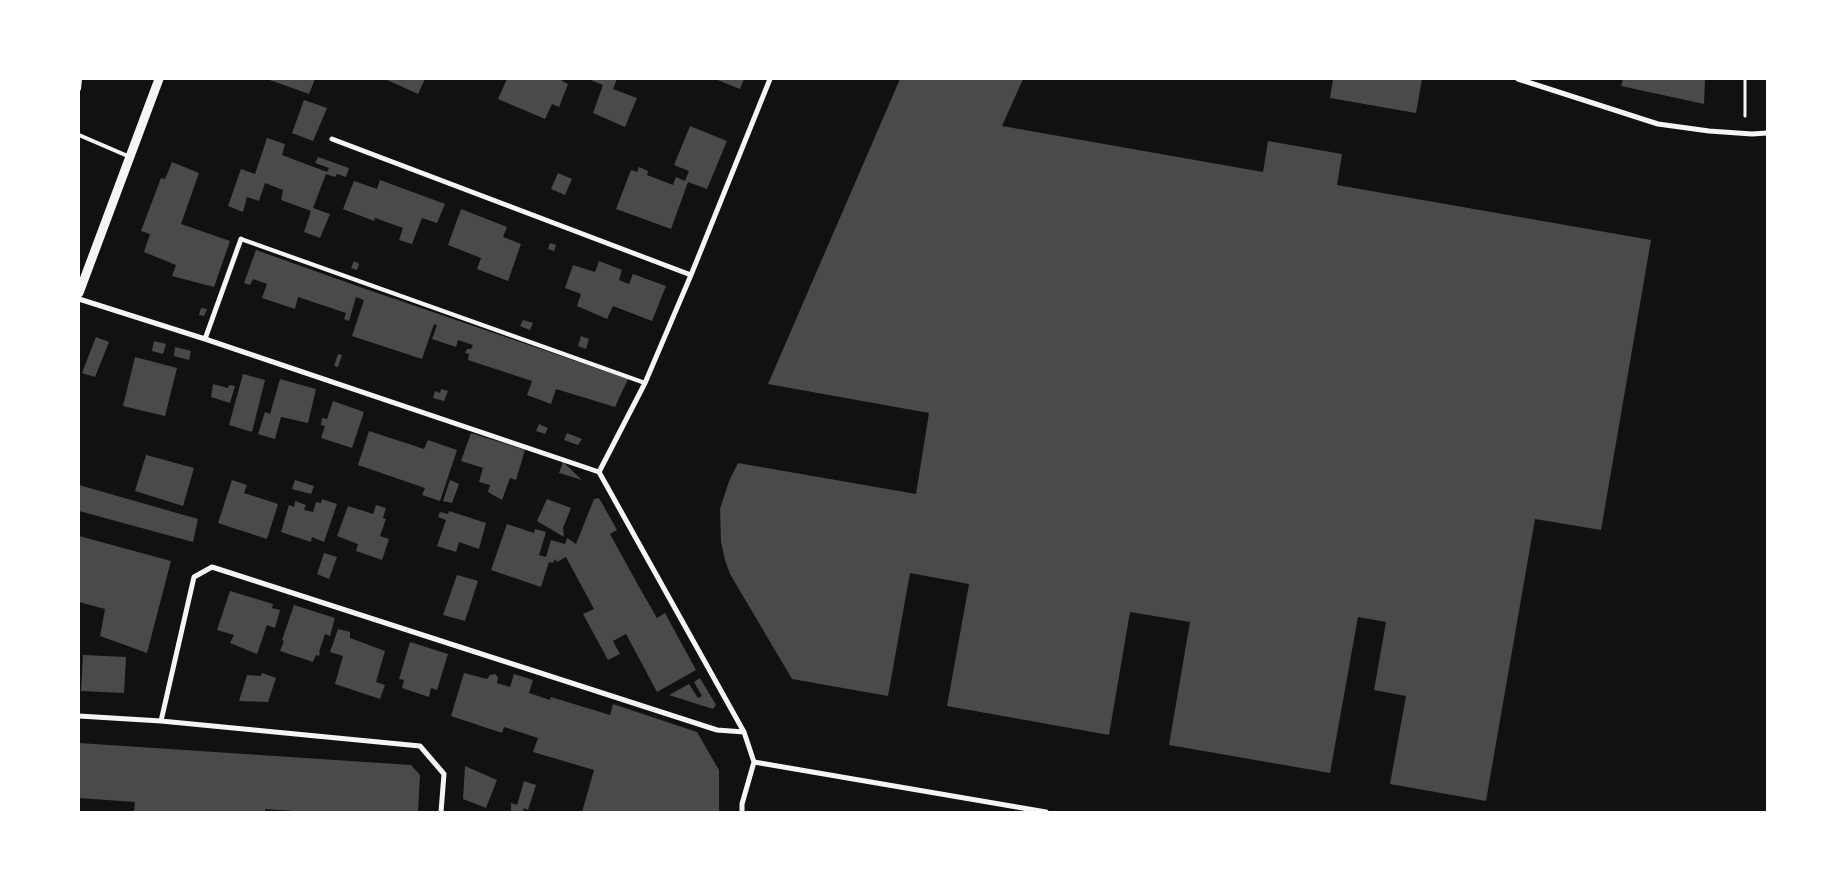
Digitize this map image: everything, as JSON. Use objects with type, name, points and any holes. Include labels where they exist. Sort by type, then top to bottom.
[{"type":"street","points":[[79,293],[159,79]]},
{"type":"street","points":[[599,472],[644,382],[691,275],[770,79]]},
{"type":"street","points":[[1518,79],[1658,124],[1709,131],[1767,133]]},
{"type":"street","points":[[332,138],[691,275]]},
{"type":"street","points":[[205,339],[241,239]]},
{"type":"street","points":[[79,299],[205,339],[599,472],[744,732],[754,762],[742,804],[742,812]]},
{"type":"street","points":[[162,721],[194,577],[212,567],[717,730],[744,732]]},
{"type":"street","points":[[79,716],[162,721],[420,746],[444,774],[441,812]]},
{"type":"street","points":[[754,762],[1046,812]]},
{"type":"lane","points":[[79,89],[80,79]]},
{"type":"lane","points":[[79,135],[130,157]]},
{"type":"lane","points":[[241,239],[644,382]]},
{"type":"path","points":[[1745,79],[1745,133]]},
{"type":"building","points":[[267,79],[315,79],[309,94]]},
{"type":"building","points":[[385,79],[425,79],[418,94]]},
{"type":"building","points":[[507,79],[562,79],[562,81],[568,84],[559,107],[552,104],[545,119],[498,99]]},
{"type":"building","points":[[588,79],[617,79],[613,89],[637,98],[625,127],[593,113],[603,85]]},
{"type":"building","points":[[715,79],[744,79],[740,89]]},
{"type":"building","points":[[900,79],[1023,79],[1002,126],[1263,172],[1268,141],[1342,154],[1337,185],[1651,240],[1601,530],[1535,519],[1486,801],[1390,784],[1406,696],[1374,690],[1386,622],[1358,617],[1330,773],[1169,745],[1190,622],[1130,612],[1109,735],[947,706],[969,584],[910,573],[888,696],[792,679],[730,574],[721,542],[720,509],[729,481],[738,463],[916,494],[929,413],[768,384]]},
{"type":"building","points":[[1333,79],[1422,79],[1416,113],[1330,98]]},
{"type":"building","points":[[1623,79],[1705,79],[1704,104],[1621,86]]},
{"type":"building","points":[[304,100],[327,108],[313,141],[292,133]]},
{"type":"building","points":[[690,126],[727,141],[707,189],[688,182],[671,229],[616,209],[631,170],[637,172],[639,167],[648,171],[647,175],[673,185],[676,177],[685,181],[689,171],[674,165]]},
{"type":"building","points":[[267,138],[285,144],[282,155],[327,172],[329,168],[315,163],[318,157],[349,168],[346,177],[337,174],[335,177],[326,174],[313,208],[330,214],[320,238],[304,232],[311,211],[281,200],[283,190],[265,183],[259,201],[247,197],[243,212],[228,206],[241,169],[255,174]]},
{"type":"building","points":[[172,162],[199,173],[181,224],[230,241],[214,287],[172,276],[176,265],[144,252],[150,234],[141,231],[161,178],[165,179]]},
{"type":"building","points":[[558,173],[572,179],[565,195],[551,189]]},
{"type":"building","points":[[380,180],[445,204],[437,223],[422,218],[412,244],[399,240],[403,228],[375,218],[374,221],[343,209],[354,181],[377,189]]},
{"type":"building","points":[[461,209],[507,227],[503,237],[521,244],[508,281],[477,269],[481,258],[448,245]]},
{"type":"building","points":[[550,243],[556,245],[554,251],[548,249]]},
{"type":"building","points":[[256,250],[628,379],[615,407],[556,389],[551,404],[527,395],[532,381],[468,360],[469,354],[465,353],[473,345],[458,340],[456,347],[432,339],[437,325],[434,324],[422,359],[352,336],[364,300],[356,297],[349,321],[344,319],[346,313],[298,297],[295,309],[262,298],[267,284],[253,279],[250,285],[244,283]]},
{"type":"building","points":[[354,261],[359,264],[357,270],[351,268]]},
{"type":"building","points":[[599,261],[622,270],[619,280],[629,284],[633,274],[666,286],[652,321],[613,306],[607,319],[577,306],[581,294],[565,288],[573,265],[595,272]]},
{"type":"building","points":[[201,308],[207,309],[204,316],[199,315]]},
{"type":"building","points":[[523,320],[533,323],[530,330],[520,326]]},
{"type":"building","points":[[581,336],[589,339],[586,349],[578,346]]},
{"type":"building","points":[[96,337],[109,342],[95,377],[82,373]]},
{"type":"building","points":[[154,341],[166,344],[163,354],[152,351]]},
{"type":"building","points":[[175,347],[191,351],[189,360],[174,356]]},
{"type":"building","points":[[338,354],[342,355],[338,367],[334,366]]},
{"type":"building","points":[[135,357],[177,368],[165,416],[123,406]]},
{"type":"building","points":[[243,374],[265,380],[252,432],[229,425]]},
{"type":"building","points":[[280,379],[316,389],[308,423],[281,417],[275,439],[258,434],[265,412],[270,414]]},
{"type":"building","points":[[213,384],[228,388],[229,385],[235,386],[230,403],[211,397]]},
{"type":"building","points":[[441,389],[448,391],[444,401],[433,398],[435,391],[440,393]]},
{"type":"building","points":[[333,401],[364,412],[352,448],[321,438],[325,426],[321,425],[322,418],[327,419]]},
{"type":"building","points":[[539,424],[548,428],[545,434],[536,431]]},
{"type":"building","points":[[369,431],[424,449],[428,440],[457,450],[440,501],[422,495],[425,488],[358,465]]},
{"type":"building","points":[[471,433],[525,450],[516,480],[510,478],[502,500],[488,492],[490,485],[479,482],[483,468],[461,461]]},
{"type":"building","points":[[567,433],[582,439],[578,445],[564,440]]},
{"type":"building","points":[[146,455],[194,468],[183,506],[135,491]]},
{"type":"building","points":[[563,462],[582,480],[559,473]]},
{"type":"building","points":[[232,480],[247,485],[244,493],[278,504],[267,539],[218,523]]},
{"type":"building","points":[[295,480],[314,486],[311,494],[292,489]]},
{"type":"building","points":[[450,480],[459,484],[452,503],[443,501]]},
{"type":"building","points":[[79,485],[198,519],[193,542],[79,511]]},
{"type":"building","points":[[599,498],[617,530],[610,534],[638,585],[657,618],[665,613],[696,670],[657,692],[626,634],[613,641],[620,654],[608,660],[583,614],[594,609],[566,557],[557,562],[555,559],[553,563],[549,562],[541,587],[491,570],[507,524],[534,533],[535,529],[546,532],[539,555],[546,557],[551,540],[565,544],[567,538],[576,544],[594,499]]},
{"type":"building","points":[[322,499],[337,504],[324,542],[312,537],[311,542],[281,532],[289,505],[294,507],[295,501],[306,505],[304,510],[313,512],[316,502],[321,503]]},
{"type":"building","points":[[547,499],[571,508],[563,528],[564,537],[537,521]]},
{"type":"building","points":[[376,505],[386,508],[383,518],[386,519],[380,536],[389,539],[382,560],[356,551],[358,544],[337,536],[348,506],[373,514]]},
{"type":"building","points":[[449,511],[486,523],[479,549],[459,542],[456,552],[437,546],[446,520],[438,517],[440,512],[448,514]]},
{"type":"building","points":[[79,536],[171,561],[147,653],[100,636],[105,609],[79,602]]},
{"type":"building","points":[[324,553],[337,557],[329,579],[317,574]]},
{"type":"building","points":[[457,575],[478,581],[465,621],[443,615]]},
{"type":"building","points":[[230,591],[273,604],[272,608],[280,610],[275,628],[267,625],[257,654],[230,643],[234,635],[217,630]]},
{"type":"building","points":[[294,605],[335,618],[330,636],[325,634],[319,656],[316,655],[313,662],[280,651]]},
{"type":"building","points":[[338,629],[350,632],[350,638],[385,651],[376,682],[385,685],[380,699],[335,684],[343,656],[330,652]]},
{"type":"building","points":[[410,642],[448,654],[437,690],[431,688],[429,697],[402,688],[404,680],[399,679]]},
{"type":"building","points":[[83,655],[126,657],[124,693],[81,691]]},
{"type":"building","points":[[262,673],[276,678],[268,702],[239,701],[247,675],[261,676]]},
{"type":"building","points":[[464,673],[487,679],[490,675],[495,674],[498,677],[497,683],[510,687],[514,674],[533,680],[529,693],[550,700],[551,697],[610,715],[613,704],[697,732],[719,770],[719,812],[582,812],[594,770],[533,752],[538,738],[504,727],[502,733],[451,716]]},
{"type":"building","points":[[700,678],[716,705],[713,709],[669,695],[689,684],[698,698],[702,696],[694,682]]},
{"type":"building","points":[[79,743],[411,765],[420,775],[418,812],[307,812],[265,809],[265,812],[134,812],[135,802],[79,798]]},
{"type":"building","points":[[465,766],[497,780],[486,808],[463,799]]},
{"type":"building","points":[[524,781],[536,785],[528,810],[524,808],[523,812],[511,812],[511,803],[517,805]]}]
